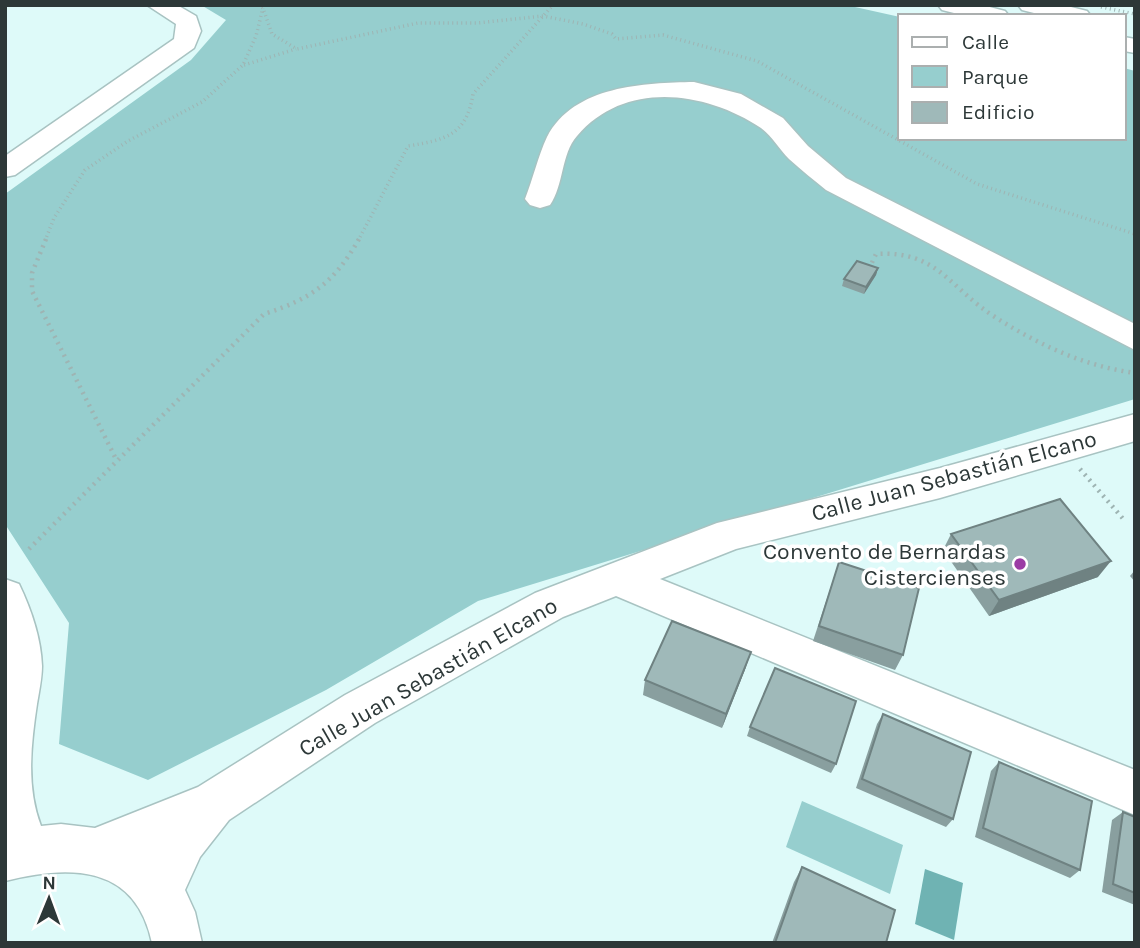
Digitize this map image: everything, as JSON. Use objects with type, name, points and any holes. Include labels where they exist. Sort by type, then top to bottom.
[{"type":"street","points":[[5,169],[185,43],[189,31],[188,21],[159,5]]},
{"type":"street","points":[[950,5],[988,14]]},
{"type":"street","points":[[1030,5],[1070,14]]},
{"type":"street","points":[[540,199],[561,137],[581,116],[612,98],[649,91],[694,90],[732,100],[773,124],[797,152],[836,184],[1135,338]]},
{"type":"street","name":"Calle Juan Sebastián Elcano","points":[[99,850],[213,804],[384,696],[548,605],[731,534],[940,483],[1135,427]]},
{"type":"street","points":[[617,579],[1135,793]]},
{"type":"street","points":[[5,596],[13,617],[21,667],[7,751],[16,853],[76,846],[99,850],[122,860],[142,874],[159,893],[170,913],[177,943]]},
{"type":"street","name":"Calle Juan Sebastián Elcano","points":[[159,893],[183,840],[213,804]]},
{"type":"path","points":[[258,5],[264,6]]},
{"type":"path","points":[[29,549],[264,314],[301,302],[336,276],[363,232],[394,165],[408,146],[439,141],[462,128],[472,111],[473,94],[553,5]]},
{"type":"path","points":[[1094,5],[1135,14]]},
{"type":"path","points":[[264,6],[272,34],[297,49]]},
{"type":"path","points":[[117,461],[32,291],[32,273],[54,218],[85,170],[128,141],[202,102],[243,65],[256,36],[264,6]]},
{"type":"path","points":[[243,65],[297,49],[418,23],[477,23],[543,16],[583,24],[612,34],[616,39],[649,34],[663,35],[757,61],[898,140]]},
{"type":"path","points":[[898,140],[977,184],[1135,234]]},
{"type":"path","points":[[869,269],[876,254],[902,251],[942,270],[968,298],[1064,357],[1106,370],[1135,373]]},
{"type":"path","points":[[1063,449],[1125,521]]},
{"type":"green space","points":[[201,5],[846,5],[898,17],[898,140],[1126,140],[1126,69],[1135,71],[1135,399],[478,601],[326,690],[148,780],[59,744],[69,623],[5,524],[5,194],[191,60],[226,20]]},
{"type":"green space","points":[[802,801],[903,845],[890,894],[786,847]]},
{"type":"shaded area","points":[[925,869],[963,883],[954,940],[915,924]]},
{"type":"building","points":[[857,261],[878,268],[866,287],[844,279]]},
{"type":"building","name":"Convento de Bernardas Cistercienses","points":[[1060,499],[1111,561],[999,600],[951,534]]},
{"type":"building","points":[[839,562],[919,588],[903,655],[819,626]]},
{"type":"building","points":[[672,621],[751,652],[726,714],[645,680]]},
{"type":"building","points":[[775,668],[856,701],[836,764],[750,727]]},
{"type":"building","points":[[883,714],[971,752],[953,819],[862,779]]},
{"type":"building","points":[[999,762],[1092,801],[1080,870],[983,828]]},
{"type":"building","points":[[1123,812],[1135,817],[1135,893],[1113,884]]},
{"type":"building","points":[[802,867],[895,910],[886,943],[775,943]]},
{"type":"place","name":"Convento de Bernardas Cistercienses","points":[[1020,564]]}]
